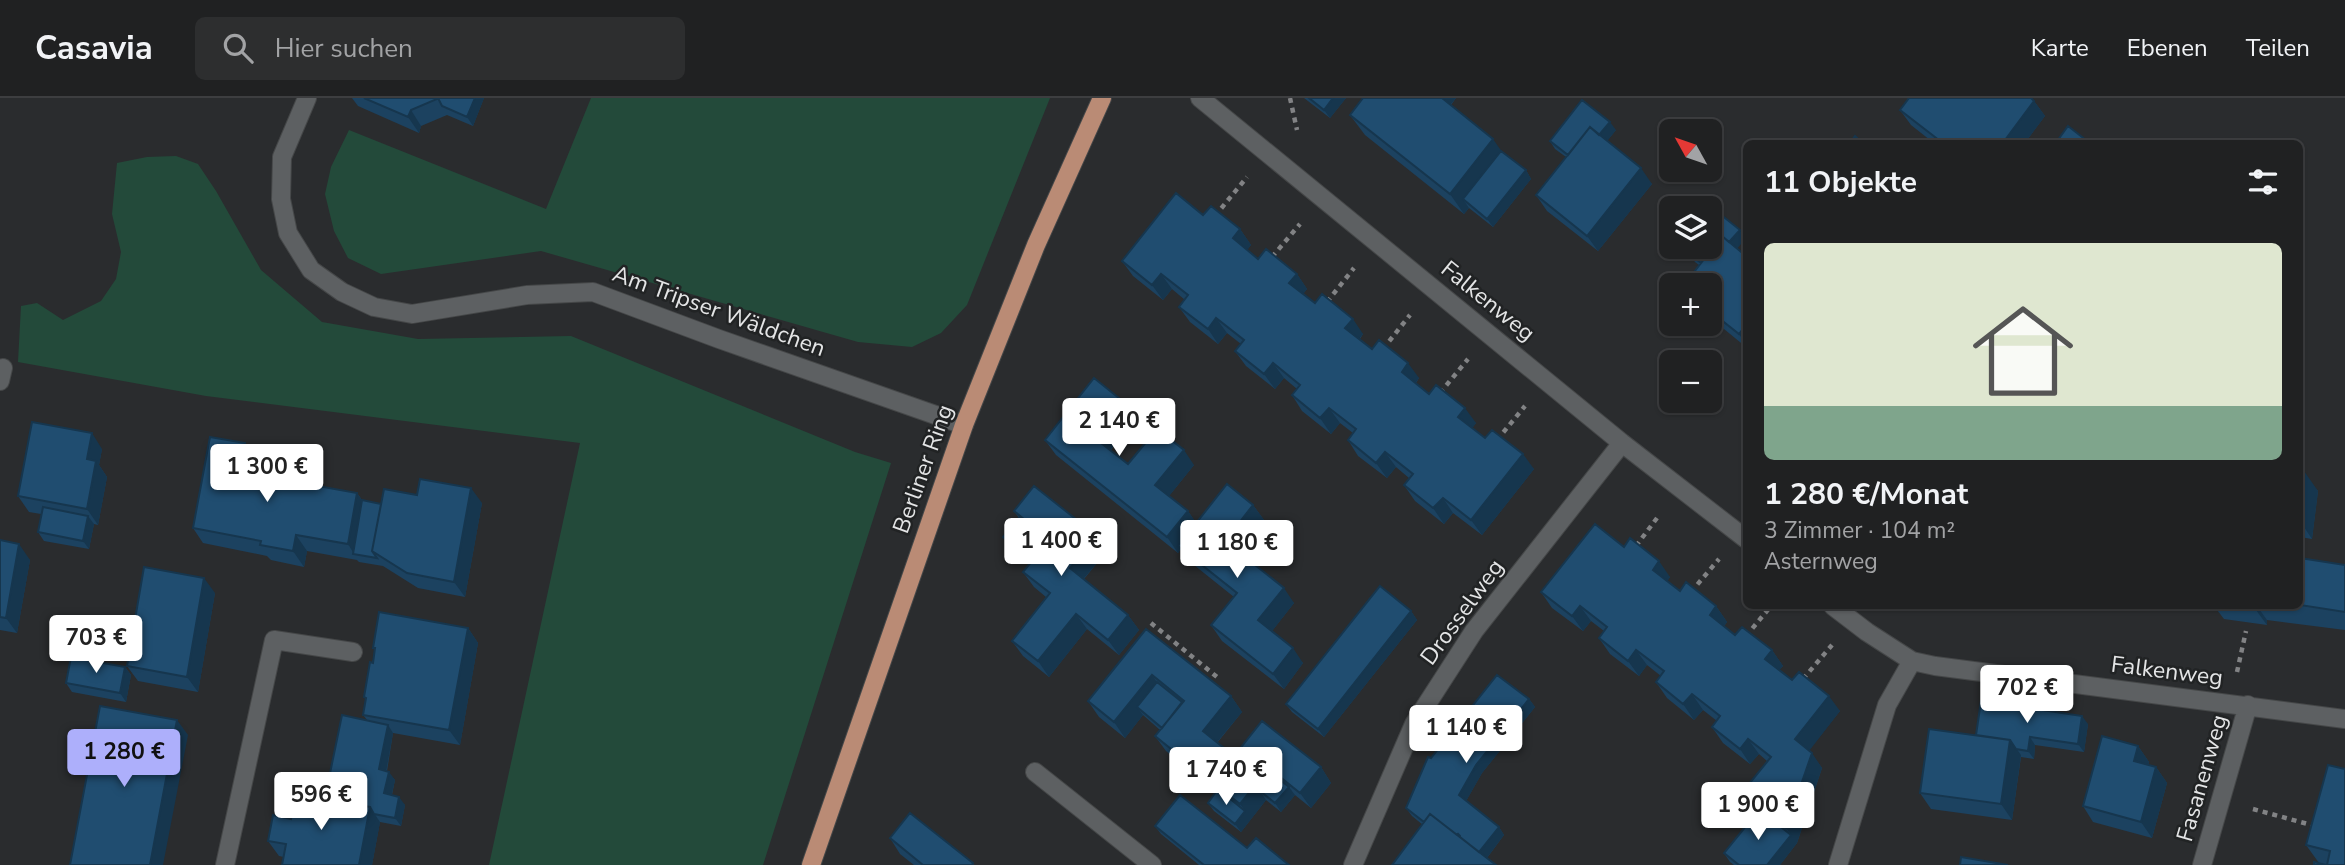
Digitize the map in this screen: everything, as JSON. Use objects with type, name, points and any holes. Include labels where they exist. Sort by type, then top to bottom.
[{"type":"main road","name":"Berliner Ring","points":[[811,865],[964,425],[1036,245],[1102,98]]},
{"type":"street","name":"Am Tripser Wäldchen","points":[[307,98],[282,157],[281,199],[288,233],[311,270],[342,292],[374,307],[412,314],[527,295],[593,292],[964,425]]},
{"type":"street","name":"Falkenweg","points":[[1200,98],[1622,443],[1743,537]]},
{"type":"street","name":"Drosselweg","points":[[1353,865],[1414,724],[1475,631],[1622,443]]},
{"type":"street","name":"Falkenweg","points":[[1837,609],[1912,660],[1935,666],[2345,719]]},
{"type":"street","points":[[225,865],[274,640],[353,652]]},
{"type":"street","points":[[1838,865],[1886,705],[1912,660]]},
{"type":"street","name":"Fasanenweg","points":[[2202,865],[2248,705]]},
{"type":"street","points":[[1035,772],[1152,865]]},
{"type":"path","points":[[1290,98],[1297,130]]},
{"type":"path","points":[[1214,217],[1267,152]]},
{"type":"path","points":[[1269,261],[1322,197]]},
{"type":"path","points":[[1326,303],[1375,241]]},
{"type":"path","points":[[1383,350],[1432,288]]},
{"type":"path","points":[[1439,393],[1488,334]]},
{"type":"path","points":[[1496,441],[1546,381]]},
{"type":"path","points":[[1690,593],[1743,537]]},
{"type":"path","points":[[1745,636],[1768,609]]},
{"type":"path","points":[[1803,679],[1852,621]]},
{"type":"path","points":[[1151,623],[1217,677]]},
{"type":"path","points":[[2229,703],[2246,631]]},
{"type":"path","points":[[2221,801],[2319,827]]},
{"type":"green space","points":[[591,98],[1050,98],[967,305],[941,333],[912,347],[858,342],[541,251],[381,274],[348,258],[334,231],[325,194],[331,167],[349,130],[546,209]]},
{"type":"green space","points":[[176,156],[198,164],[261,270],[322,322],[418,339],[571,336],[855,452],[891,463],[763,865],[489,865],[580,443],[206,396],[18,362],[21,306],[37,303],[63,320],[101,301],[116,279],[121,252],[112,214],[117,163],[147,157]]},
{"type":"building","points":[[364,98],[437,99],[411,110],[408,117]]},
{"type":"building","points":[[438,98],[475,98],[467,117],[442,106]]},
{"type":"building","points":[[1309,98],[1333,98],[1324,110]]},
{"type":"building","points":[[1363,98],[1442,98],[1493,139],[1450,194],[1350,115]]},
{"type":"building","points":[[1909,98],[2031,98],[2034,101],[2005,140],[1939,140],[1900,110]]},
{"type":"building","points":[[1582,100],[1610,122],[1599,135],[1590,127],[1568,155],[1550,141]]},
{"type":"building","points":[[2068,126],[2086,140],[2058,140]]},
{"type":"building","points":[[1590,127],[1641,168],[1587,236],[1536,195]]},
{"type":"building","points":[[1501,151],[1526,170],[1487,219],[1463,199]]},
{"type":"building","points":[[1176,193],[1203,215],[1211,206],[1240,229],[1233,238],[1258,259],[1266,249],[1297,274],[1289,283],[1315,303],[1322,294],[1353,319],[1345,328],[1372,349],[1379,340],[1408,363],[1402,372],[1429,394],[1436,385],[1465,408],[1458,417],[1485,438],[1492,430],[1523,454],[1471,520],[1443,498],[1433,508],[1404,485],[1413,474],[1385,452],[1376,463],[1348,440],[1356,429],[1329,408],[1320,418],[1292,395],[1300,385],[1273,363],[1264,374],[1235,351],[1244,340],[1216,318],[1208,329],[1179,307],[1188,295],[1161,274],[1152,285],[1122,261]]},
{"type":"building","points":[[1722,216],[1740,230],[1729,242],[1722,236]]},
{"type":"building","points":[[1722,236],[1743,254],[1743,329],[1739,334],[1722,321],[1722,273],[1693,273],[1704,259],[1722,259]]},
{"type":"building","points":[[1094,378],[1125,403],[1096,439],[1128,464],[1157,429],[1184,450],[1155,485],[1188,511],[1167,537],[1045,440]]},
{"type":"building","points":[[32,422],[92,433],[87,459],[96,461],[87,509],[18,496]]},
{"type":"building","points":[[210,437],[245,443],[240,472],[357,493],[348,544],[296,535],[293,551],[260,545],[261,541],[193,528]]},
{"type":"building","points":[[420,479],[471,488],[454,582],[407,573],[372,551],[384,489],[417,495]]},
{"type":"building","points":[[1227,484],[1253,505],[1225,541],[1284,588],[1258,620],[1293,648],[1273,674],[1211,625],[1237,593],[1178,546]]},
{"type":"building","points":[[1034,486],[1096,535],[1070,568],[1128,615],[1108,640],[1076,614],[1038,661],[1012,641],[1050,593],[1023,572],[1049,540],[1014,511]]},
{"type":"building","points":[[362,500],[381,504],[372,551],[377,558],[353,554]]},
{"type":"building","points":[[43,507],[88,516],[83,541],[38,532]]},
{"type":"building","points":[[1019,518],[1048,542],[1033,561],[1003,537]]},
{"type":"building","points":[[1595,524],[1624,547],[1630,538],[1659,561],[1653,570],[1680,591],[1686,582],[1716,606],[1710,615],[1735,635],[1742,627],[1772,650],[1765,659],[1792,680],[1799,672],[1829,696],[1795,739],[1812,753],[1786,828],[1740,795],[1771,757],[1748,739],[1740,749],[1712,727],[1720,716],[1692,694],[1683,704],[1656,682],[1664,671],[1636,650],[1628,661],[1599,638],[1607,627],[1580,606],[1572,616],[1541,592]]},
{"type":"building","points":[[0,540],[19,544],[6,618],[0,617]]},
{"type":"building","points":[[2303,558],[2345,565],[2345,612],[2303,605]]},
{"type":"building","points":[[144,567],[204,578],[187,677],[127,666]]},
{"type":"building","points":[[1380,586],[1411,611],[1318,729],[1286,704]]},
{"type":"building","points":[[379,612],[468,628],[449,730],[363,715]]},
{"type":"building","points":[[1146,629],[1231,696],[1203,731],[1234,756],[1262,721],[1321,767],[1300,793],[1269,768],[1240,804],[1212,782],[1155,736],[1184,701],[1152,675],[1114,722],[1088,701]]},
{"type":"building","points":[[71,657],[125,667],[120,693],[66,683]]},
{"type":"building","points":[[1497,675],[1529,699],[1476,765],[1459,795],[1499,827],[1479,852],[1430,814],[1424,822],[1406,808],[1428,757],[1431,758]]},
{"type":"building","points":[[1157,682],[1182,702],[1162,728],[1137,707]]},
{"type":"building","points":[[1981,701],[2082,716],[2078,744],[2030,737],[2028,751],[2016,749],[2010,740],[1976,735]]},
{"type":"building","points":[[100,706],[177,720],[150,865],[70,865]]},
{"type":"building","points":[[342,715],[388,725],[379,769],[389,772],[384,793],[399,797],[395,818],[374,814],[370,807],[357,805],[360,789],[328,783]]},
{"type":"building","points":[[1929,729],[2010,740],[2001,804],[1920,793]]},
{"type":"building","points":[[2102,736],[2138,746],[2134,761],[2156,767],[2141,822],[2083,806]]},
{"type":"building","points":[[2328,765],[2345,769],[2345,865],[2327,865],[2330,851],[2306,845]]},
{"type":"building","points":[[1274,775],[1289,787],[1275,803],[1260,791]]},
{"type":"building","points":[[1218,789],[1245,811],[1235,824],[1208,803]]},
{"type":"building","points":[[296,793],[370,807],[359,865],[282,865],[286,844],[268,841],[273,815],[291,819]]},
{"type":"building","points":[[1180,795],[1247,848],[1256,838],[1289,865],[1204,865],[1155,826]]},
{"type":"building","points":[[1759,810],[1791,835],[1767,865],[1739,865],[1724,853]]},
{"type":"building","points":[[910,813],[973,863],[972,865],[923,865],[890,838]]},
{"type":"building","points":[[1430,814],[1496,865],[1392,865]]},
{"type":"building","points":[[1961,857],[2008,865],[1960,865]]}]
